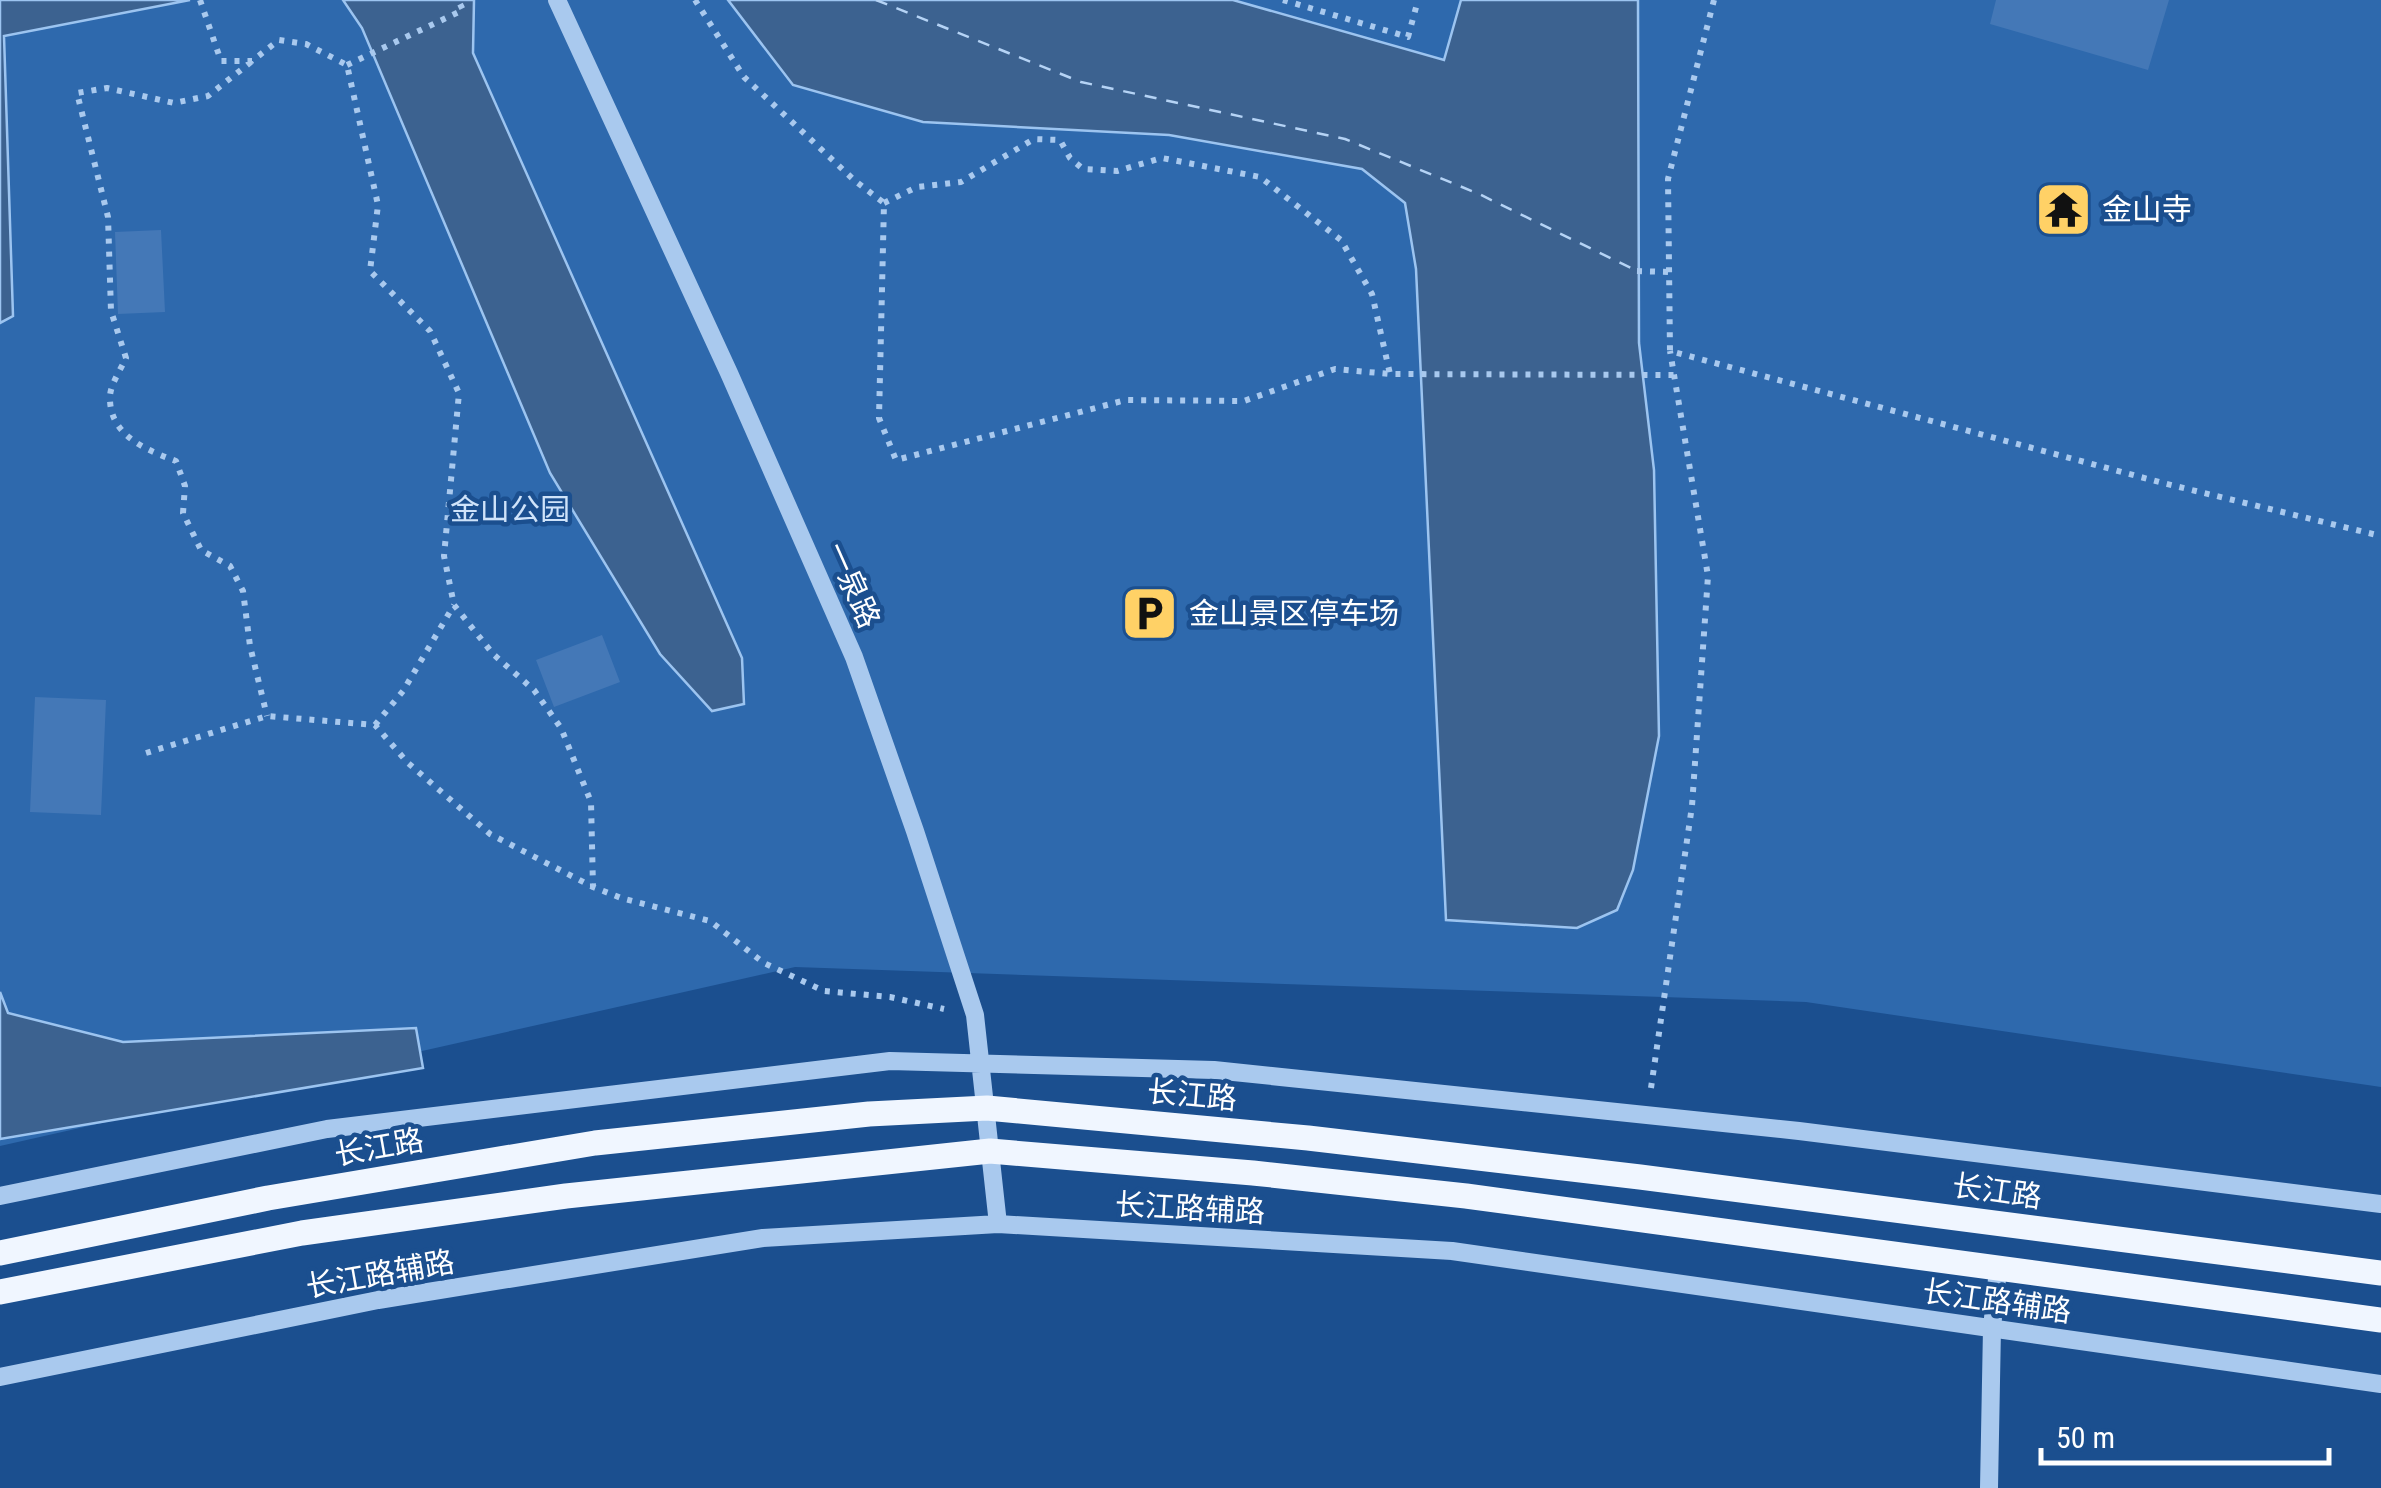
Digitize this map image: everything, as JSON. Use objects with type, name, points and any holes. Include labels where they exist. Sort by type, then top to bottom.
[{"type":"main road","name":"长江路","points":[[0,1253],[268,1198],[595,1143],[869,1114],[987,1108],[1308,1138],[1640,1177],[2381,1273]]},
{"type":"main road","points":[[0,1292],[302,1232],[566,1196],[990,1151],[1466,1196],[2381,1320]]},
{"type":"street","name":"一泉路","points":[[559,5],[729,373],[854,657],[916,831],[974,1016],[998,1224]]},
{"type":"street","points":[[0,1196],[327,1129],[890,1060],[1214,1070],[1799,1131],[2381,1204]]},
{"type":"street","name":"长江路辅路","points":[[0,1377],[378,1300],[763,1238],[998,1224],[1452,1251],[2381,1384]]},
{"type":"street","points":[[1989,1488],[1992,1328],[1998,1269]]},
{"type":"path","points":[[200,0],[221,61],[252,61]]},
{"type":"path","points":[[348,64],[463,10],[458,0]]},
{"type":"path","points":[[695,0],[744,78],[884,203]]},
{"type":"path","points":[[1283,0],[1408,37],[1418,0]]},
{"type":"path","points":[[1647,1117],[1692,806],[1708,576],[1670,350],[1668,179],[1714,0]]},
{"type":"path","points":[[268,716],[250,646],[244,590],[230,566],[201,550],[183,512],[185,486],[176,462],[141,448],[117,425],[109,395],[126,358],[111,311],[108,217],[78,94],[108,88],[174,103],[208,96],[279,40],[306,44],[348,64]]},
{"type":"path","points":[[348,64],[378,205],[370,271],[430,331],[458,393],[444,556],[454,605],[493,654],[534,690],[561,728],[591,802],[593,887]]},
{"type":"path","points":[[884,203],[918,187],[962,182],[1034,139],[1060,140],[1070,158],[1083,169],[1117,171],[1162,158],[1260,177],[1341,240],[1372,294],[1390,374]]},
{"type":"path","points":[[884,203],[879,418],[896,460],[1126,400],[1244,401],[1335,368],[1390,374],[1674,375]]},
{"type":"path","points":[[1637,271],[1669,272]]},
{"type":"path","points":[[1670,350],[2163,483],[2381,536]]},
{"type":"path","points":[[375,724],[403,691],[454,605]]},
{"type":"path","points":[[146,752],[268,716],[375,724],[407,762],[490,834],[593,887],[710,921],[764,964],[824,992],[890,998],[974,1016]]},
{"type":"green space","name":"金山公园","points":[[0,0],[2381,0],[2381,1087],[1806,1002],[795,967],[0,1146]]},
{"type":"shaded area","points":[[0,0],[190,0],[4,36],[13,316],[0,323]]},
{"type":"shaded area","points":[[343,0],[474,0],[473,53],[742,658],[744,704],[712,711],[660,654],[550,473],[362,28]]},
{"type":"shaded area","points":[[728,0],[1233,0],[1444,60],[1461,0],[1638,0],[1639,343],[1654,470],[1659,736],[1633,870],[1617,910],[1577,928],[1446,920],[1416,269],[1405,203],[1362,169],[1169,135],[923,122],[793,85]]},
{"type":"shaded area","points":[[0,992],[8,1013],[123,1042],[416,1028],[423,1068],[0,1139]]},
{"type":"building","points":[[1996,0],[2169,0],[2148,70],[1990,24]]},
{"type":"building","points":[[161,230],[165,312],[118,314],[115,232]]},
{"type":"building","points":[[602,635],[620,682],[554,707],[536,660]]},
{"type":"building","points":[[35,697],[106,700],[101,815],[30,812]]},
{"type":"ferry route","points":[[876,0],[1081,82],[1345,139],[1479,194],[1637,271]]},
{"type":"place","name":"金山寺","points":[[2063,209]]},
{"type":"place","name":"金山景区停车场","points":[[1150,613]]}]
